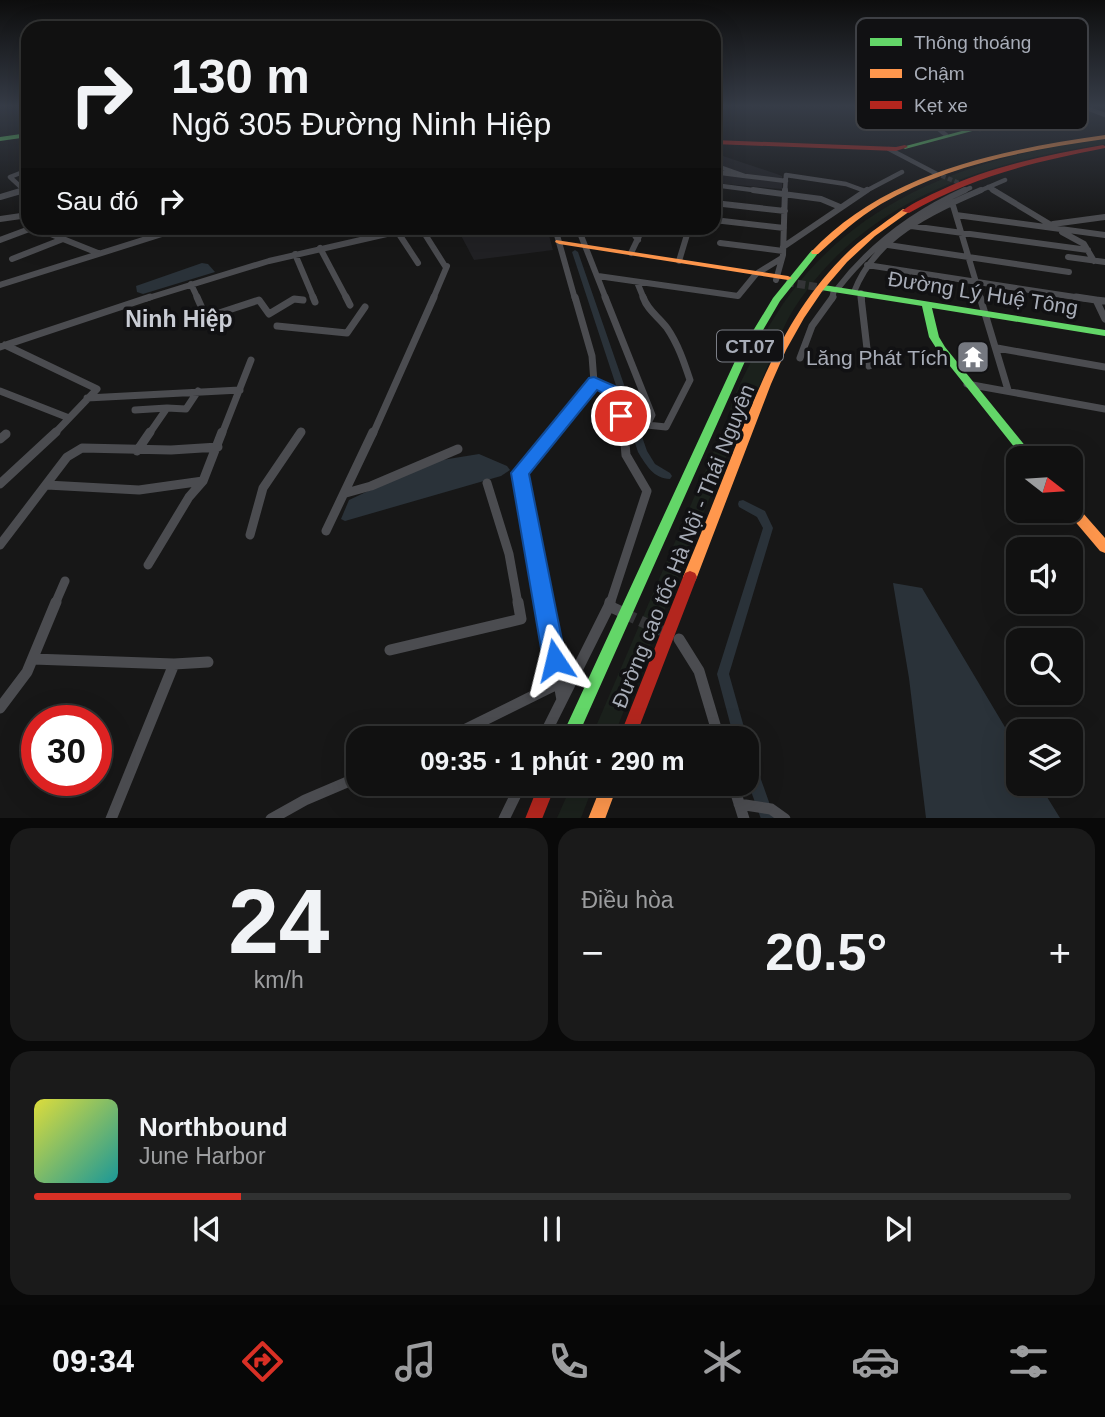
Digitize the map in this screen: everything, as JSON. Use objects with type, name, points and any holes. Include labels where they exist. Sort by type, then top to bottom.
[{"type":"main road","points":[[768,144],[889,149],[924,144]]},
{"type":"main road","name":"Đường cao tốc Hà Nội - Thái Nguyên","points":[[574,726],[713,419],[765,316],[819,248],[875,206],[943,174],[1028,149],[1059,144]]},
{"type":"main road","name":"Đường cao tốc Hà Nội - Thái Nguyên","points":[[632,726],[747,431],[792,325],[817,289],[852,250],[895,216],[923,199],[1003,167],[1105,147]]},
{"type":"main road","points":[[559,242],[782,279]]},
{"type":"main road","name":"Đường Lý Huệ Tông","points":[[830,288],[1104,334]]},
{"type":"main road","points":[[926,303],[936,341],[967,384],[1019,446]]},
{"type":"main road","points":[[1083,522],[1105,547]]},
{"type":"main road","points":[[533,818],[543,796]]},
{"type":"main road","points":[[596,818],[605,796]]},
{"type":"street","points":[[889,149],[935,173]]},
{"type":"street","points":[[721,167],[745,176]]},
{"type":"street","points":[[598,276],[730,297],[738,296],[756,274],[840,207],[902,172]]},
{"type":"street","points":[[21,173],[10,177],[21,187]]},
{"type":"street","points":[[721,173],[786,180]]},
{"type":"street","points":[[782,279],[786,175],[846,184],[865,191]]},
{"type":"street","points":[[869,366],[856,281],[867,265],[911,226],[952,202],[1004,180]]},
{"type":"street","points":[[721,186],[821,199],[840,207]]},
{"type":"street","points":[[800,358],[812,326],[832,301],[830,288],[887,235],[967,187],[977,191]]},
{"type":"street","points":[[988,187],[1053,224]]},
{"type":"street","points":[[0,197],[21,191]]},
{"type":"street","points":[[952,202],[1008,390]]},
{"type":"street","points":[[721,204],[785,211]]},
{"type":"street","points":[[956,215],[1105,234]]},
{"type":"street","points":[[0,219],[21,216]]},
{"type":"street","points":[[1045,226],[1105,217]]},
{"type":"street","points":[[721,221],[784,228]]},
{"type":"street","points":[[1067,222],[1065,227],[1074,231]]},
{"type":"street","points":[[911,226],[1088,250]]},
{"type":"street","points":[[1045,226],[1069,234],[1088,250],[1094,261]]},
{"type":"street","points":[[0,240],[21,233]]},
{"type":"street","points":[[52,235],[98,253]]},
{"type":"street","points":[[1,285],[158,235]]},
{"type":"street","points":[[2,346],[191,284],[295,254],[379,235]]},
{"type":"street","points":[[400,235],[418,263]]},
{"type":"street","points":[[326,531],[346,493],[446,266],[426,235]]},
{"type":"street","points":[[557,235],[592,356],[594,382],[520,473],[562,699]]},
{"type":"street","points":[[580,235],[652,415],[643,427]]},
{"type":"street","points":[[635,235],[638,240]]},
{"type":"street","points":[[631,253],[640,235]]},
{"type":"street","points":[[678,261],[687,235]]},
{"type":"street","points":[[12,259],[63,239]]},
{"type":"street","points":[[720,243],[782,252]]},
{"type":"street","points":[[888,245],[1069,272]]},
{"type":"street","points":[[320,248],[350,305]]},
{"type":"street","points":[[295,254],[315,302]]},
{"type":"street","points":[[1068,257],[1105,262]]},
{"type":"street","points":[[867,265],[1105,302]]},
{"type":"street","points":[[626,429],[666,427],[690,380],[667,326],[660,316],[648,310],[637,282]]},
{"type":"street","points":[[191,284],[205,315],[210,316],[259,300],[268,314],[294,299],[303,300]]},
{"type":"street","points":[[1096,300],[1105,318]]},
{"type":"street","points":[[277,326],[347,333],[365,307]]},
{"type":"street","points":[[0,484],[27,462],[97,389],[2,346]]},
{"type":"street","points":[[997,348],[1105,368]]},
{"type":"street","points":[[148,565],[190,497],[203,481],[251,360]]},
{"type":"street","points":[[549,726],[609,606],[647,495],[645,484],[631,468],[623,452],[621,442],[626,429],[613,391],[594,382]]},
{"type":"street","points":[[967,384],[1105,409]]},
{"type":"street","points":[[88,398],[240,390]]},
{"type":"street","points":[[0,391],[69,418]]},
{"type":"street","points":[[135,410],[186,409],[198,391]]},
{"type":"street","points":[[137,451],[167,408]]},
{"type":"street","points":[[250,535],[263,488],[301,432]]},
{"type":"street","points":[[0,545],[67,457],[82,449],[137,451],[218,447]]},
{"type":"street","points":[[346,493],[371,486],[458,449]]},
{"type":"street","points":[[47,485],[79,485],[116,491],[157,489],[203,481]]},
{"type":"street","points":[[390,650],[521,619],[509,554],[487,483]]},
{"type":"street","points":[[0,708],[27,673],[65,581]]},
{"type":"street","points":[[609,606],[622,612]]},
{"type":"street","points":[[679,639],[688,646],[715,726]]},
{"type":"street","points":[[33,659],[174,664],[208,662]]},
{"type":"street","points":[[111,818],[174,664]]},
{"type":"street","points":[[472,726],[559,683]]},
{"type":"street","points":[[271,818],[346,783]]},
{"type":"street","points":[[504,818],[515,796]]},
{"type":"street","points":[[737,796],[744,818]]},
{"type":"street","points":[[739,804],[771,809],[785,818]]},
{"type":"shaded area","points":[[1073,144],[1104,144],[1014,162],[970,176],[928,193],[889,215],[853,241],[820,274],[792,312],[758,389],[744,413],[735,413],[730,409],[754,355],[782,305],[816,263],[855,228],[898,200],[946,178],[996,161]]},
{"type":"shaded area","points":[[721,155],[782,176],[782,189],[721,184]]},
{"type":"shaded area","points":[[461,235],[549,235],[553,250],[474,260]]},
{"type":"shaded area","points":[[202,263],[208,264],[215,272],[143,294],[137,292],[136,286]]},
{"type":"shaded area","points":[[719,439],[726,439],[731,445],[618,726],[596,726]]},
{"type":"shaded area","points":[[479,454],[507,466],[510,470],[501,476],[345,521],[341,519],[349,500],[436,461]]},
{"type":"shaded area","points":[[893,583],[922,588],[1006,729],[1006,796],[1046,796],[1060,818],[926,818],[909,678]]},
{"type":"shaded area","points":[[567,796],[589,796],[581,818],[557,818]]},
{"type":"waterway","points":[[575,252],[643,452],[652,467],[667,476]]},
{"type":"waterway","points":[[737,726],[723,674],[768,528],[761,514],[743,504]]},
{"type":"waterway","points":[[759,793],[768,818]]},
{"type":"tunnel","points":[[935,173],[964,185]]},
{"type":"tunnel","points":[[786,282],[824,288]]},
{"type":"tunnel","points":[[625,614],[667,633]]},
{"type":"traffic: fast","points":[[905,147],[916,144]]},
{"type":"traffic: fast","points":[[574,726],[741,359],[776,300],[815,252]]},
{"type":"traffic: fast","points":[[824,288],[1105,333]]},
{"type":"traffic: fast","points":[[926,303],[934,337],[941,349],[1019,446]]},
{"type":"traffic: slow","points":[[815,252],[845,225],[877,203],[913,185],[950,170],[1054,144]]},
{"type":"traffic: slow","points":[[690,577],[766,384],[799,318],[844,260],[872,234],[906,211]]},
{"type":"traffic: slow","points":[[559,242],[788,278]]},
{"type":"traffic: slow","points":[[1083,522],[1105,547]]},
{"type":"traffic: slow","points":[[596,818],[605,796]]},
{"type":"traffic: jam","points":[[771,144],[896,149],[905,147]]},
{"type":"traffic: jam","points":[[906,211],[977,177],[1026,162],[1103,147]]},
{"type":"traffic: jam","points":[[632,726],[690,577]]},
{"type":"traffic: jam","points":[[533,818],[543,796]]},
{"type":"place","name":"Lăng Phát Tích","points":[[973,357]]},
{"type":"district","name":"Ninh Hiệp","points":[[179,319]]},
{"type":"route","points":[[555,660],[520,473],[594,382],[613,391],[621,416]]}]
